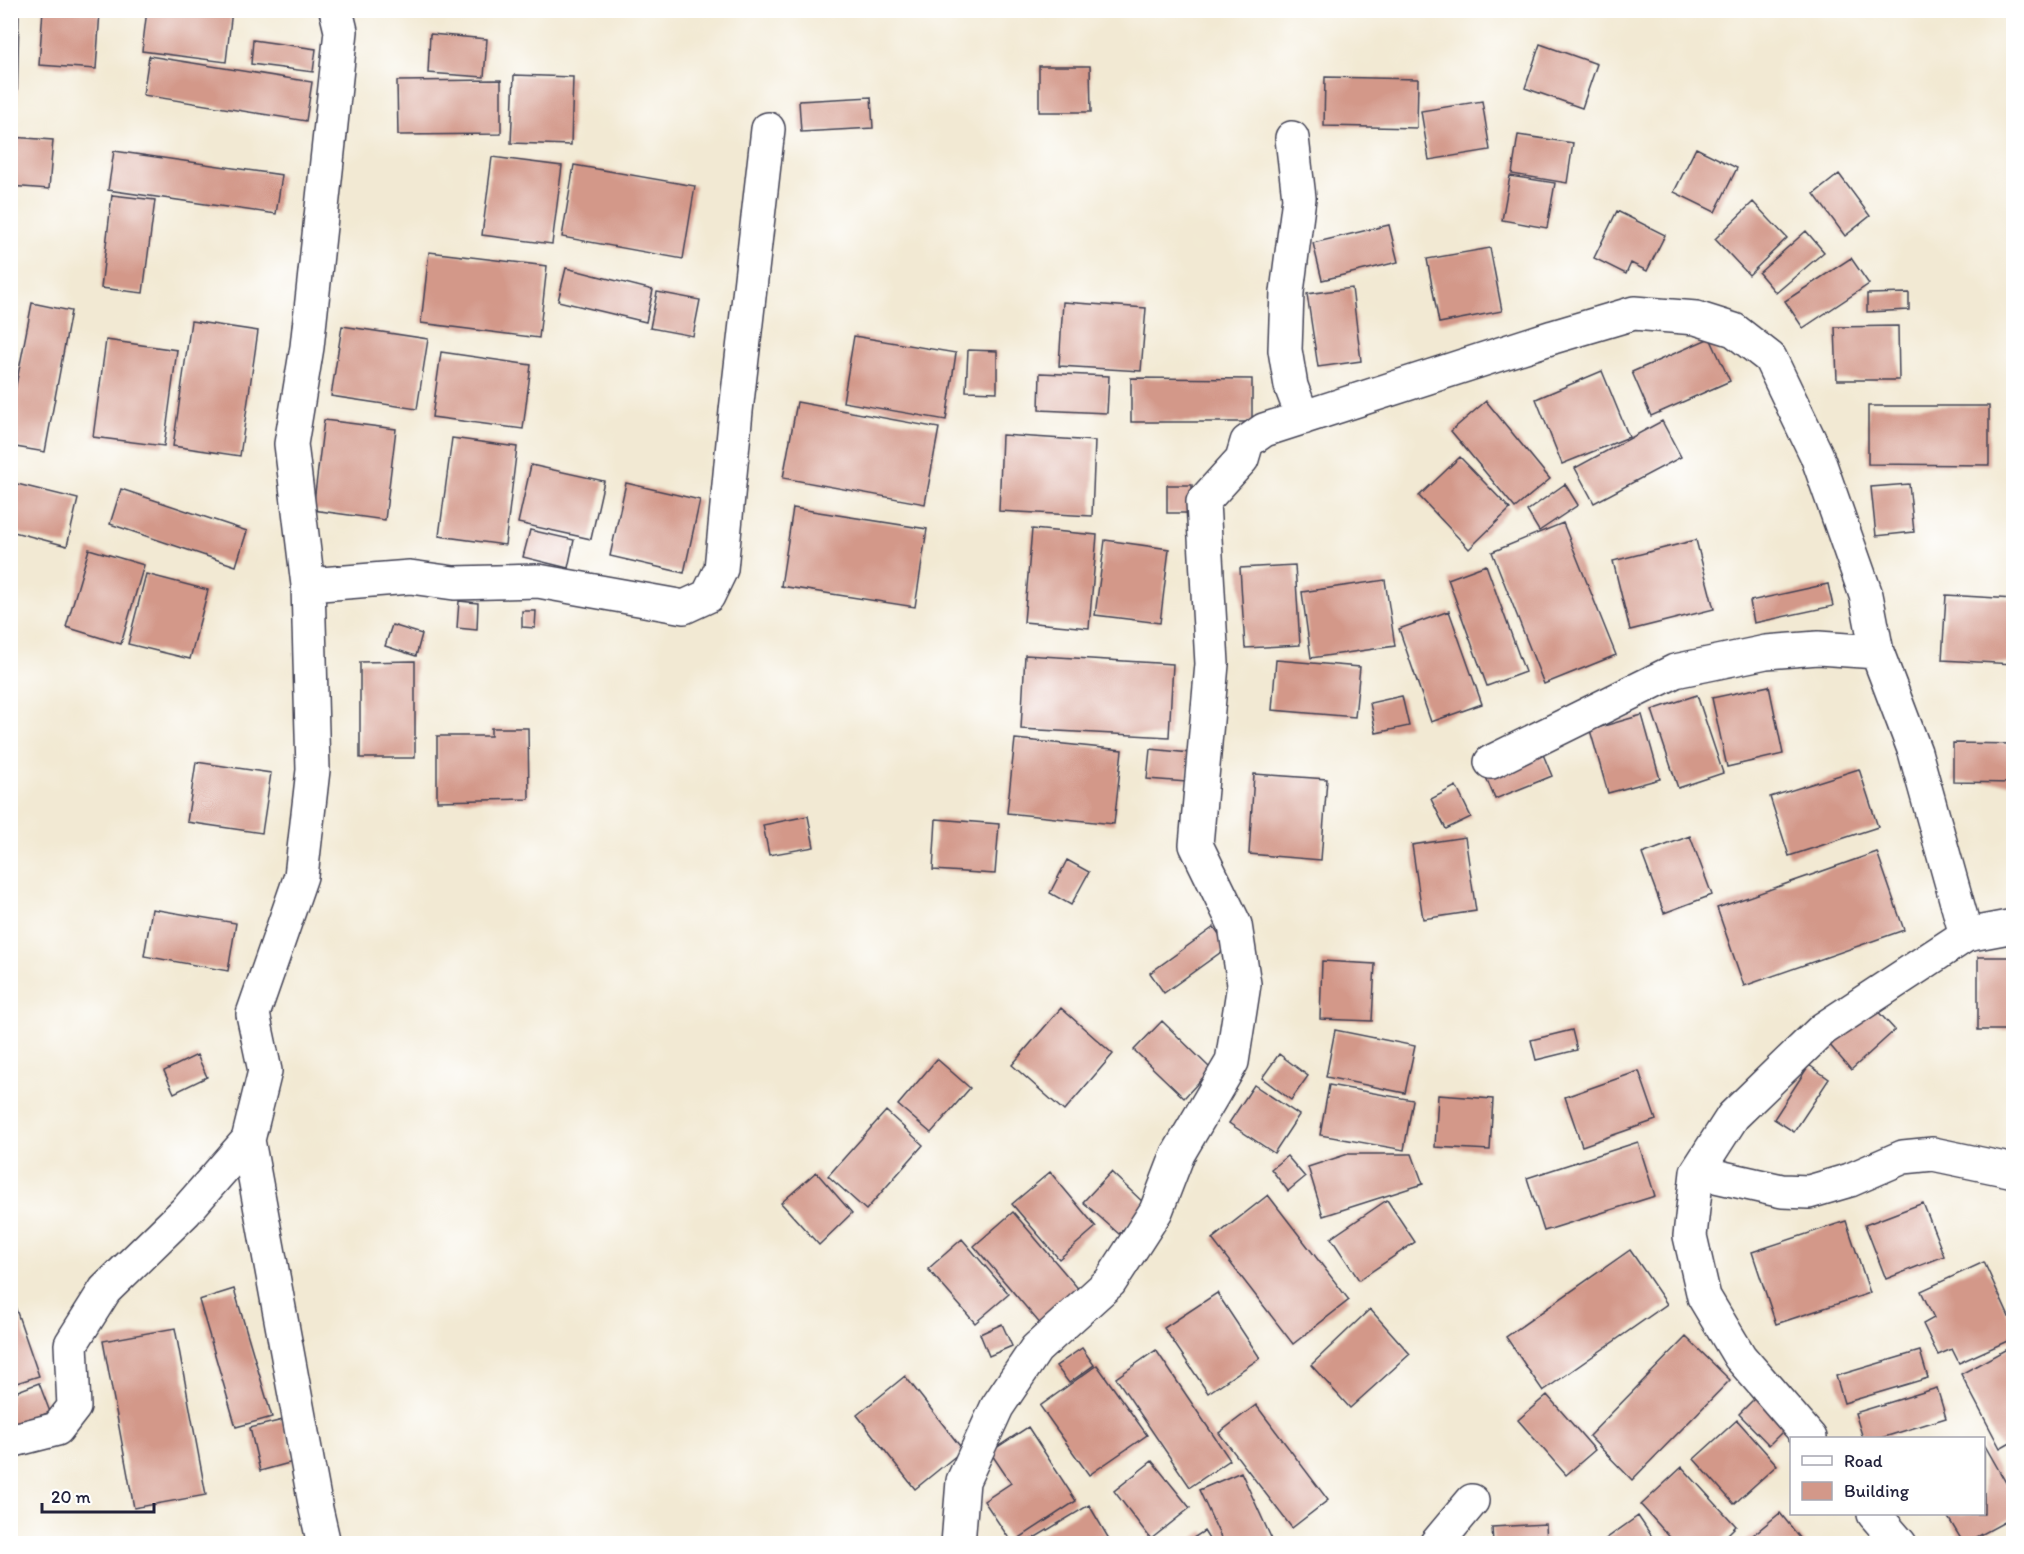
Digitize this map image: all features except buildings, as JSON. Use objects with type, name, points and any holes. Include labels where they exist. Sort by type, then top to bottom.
[{"type":"street","points":[[324,1544],[248,1140],[265,1071],[253,1014],[301,876],[313,770],[308,585],[291,444],[307,347],[327,174],[341,31],[336,10]]},
{"type":"street","points":[[308,585],[410,577],[454,583],[538,581],[684,607],[708,596],[721,569],[736,411],[768,129]]},
{"type":"street","points":[[1292,138],[1299,198],[1287,292],[1285,350],[1291,386],[1303,418]]},
{"type":"street","points":[[958,1544],[963,1481],[997,1407],[1036,1349],[1110,1282],[1156,1211],[1178,1154],[1232,1062],[1244,984],[1235,925],[1196,845],[1212,664],[1203,502],[1242,459],[1247,442],[1264,430],[1553,337],[1634,314],[1696,318],[1734,330],[1770,358],[1817,456],[1866,595],[1877,652],[1915,752],[1966,934]]},
{"type":"street","points":[[1491,762],[1675,671],[1766,652],[1818,648],[1877,652]]},
{"type":"street","points":[[1809,1437],[1740,1357],[1704,1297],[1690,1236],[1697,1172],[1733,1116],[1823,1029],[1966,934],[2013,926]]},
{"type":"street","points":[[10,1441],[57,1430],[74,1407],[71,1344],[105,1290],[186,1211],[248,1140]]},
{"type":"street","points":[[1697,1172],[1782,1191],[1809,1192],[1850,1180],[1903,1157],[1933,1154],[2013,1172]]},
{"type":"street","points":[[1436,1544],[1472,1502]]},
{"type":"street","points":[[1875,1515],[1900,1544]]}]
